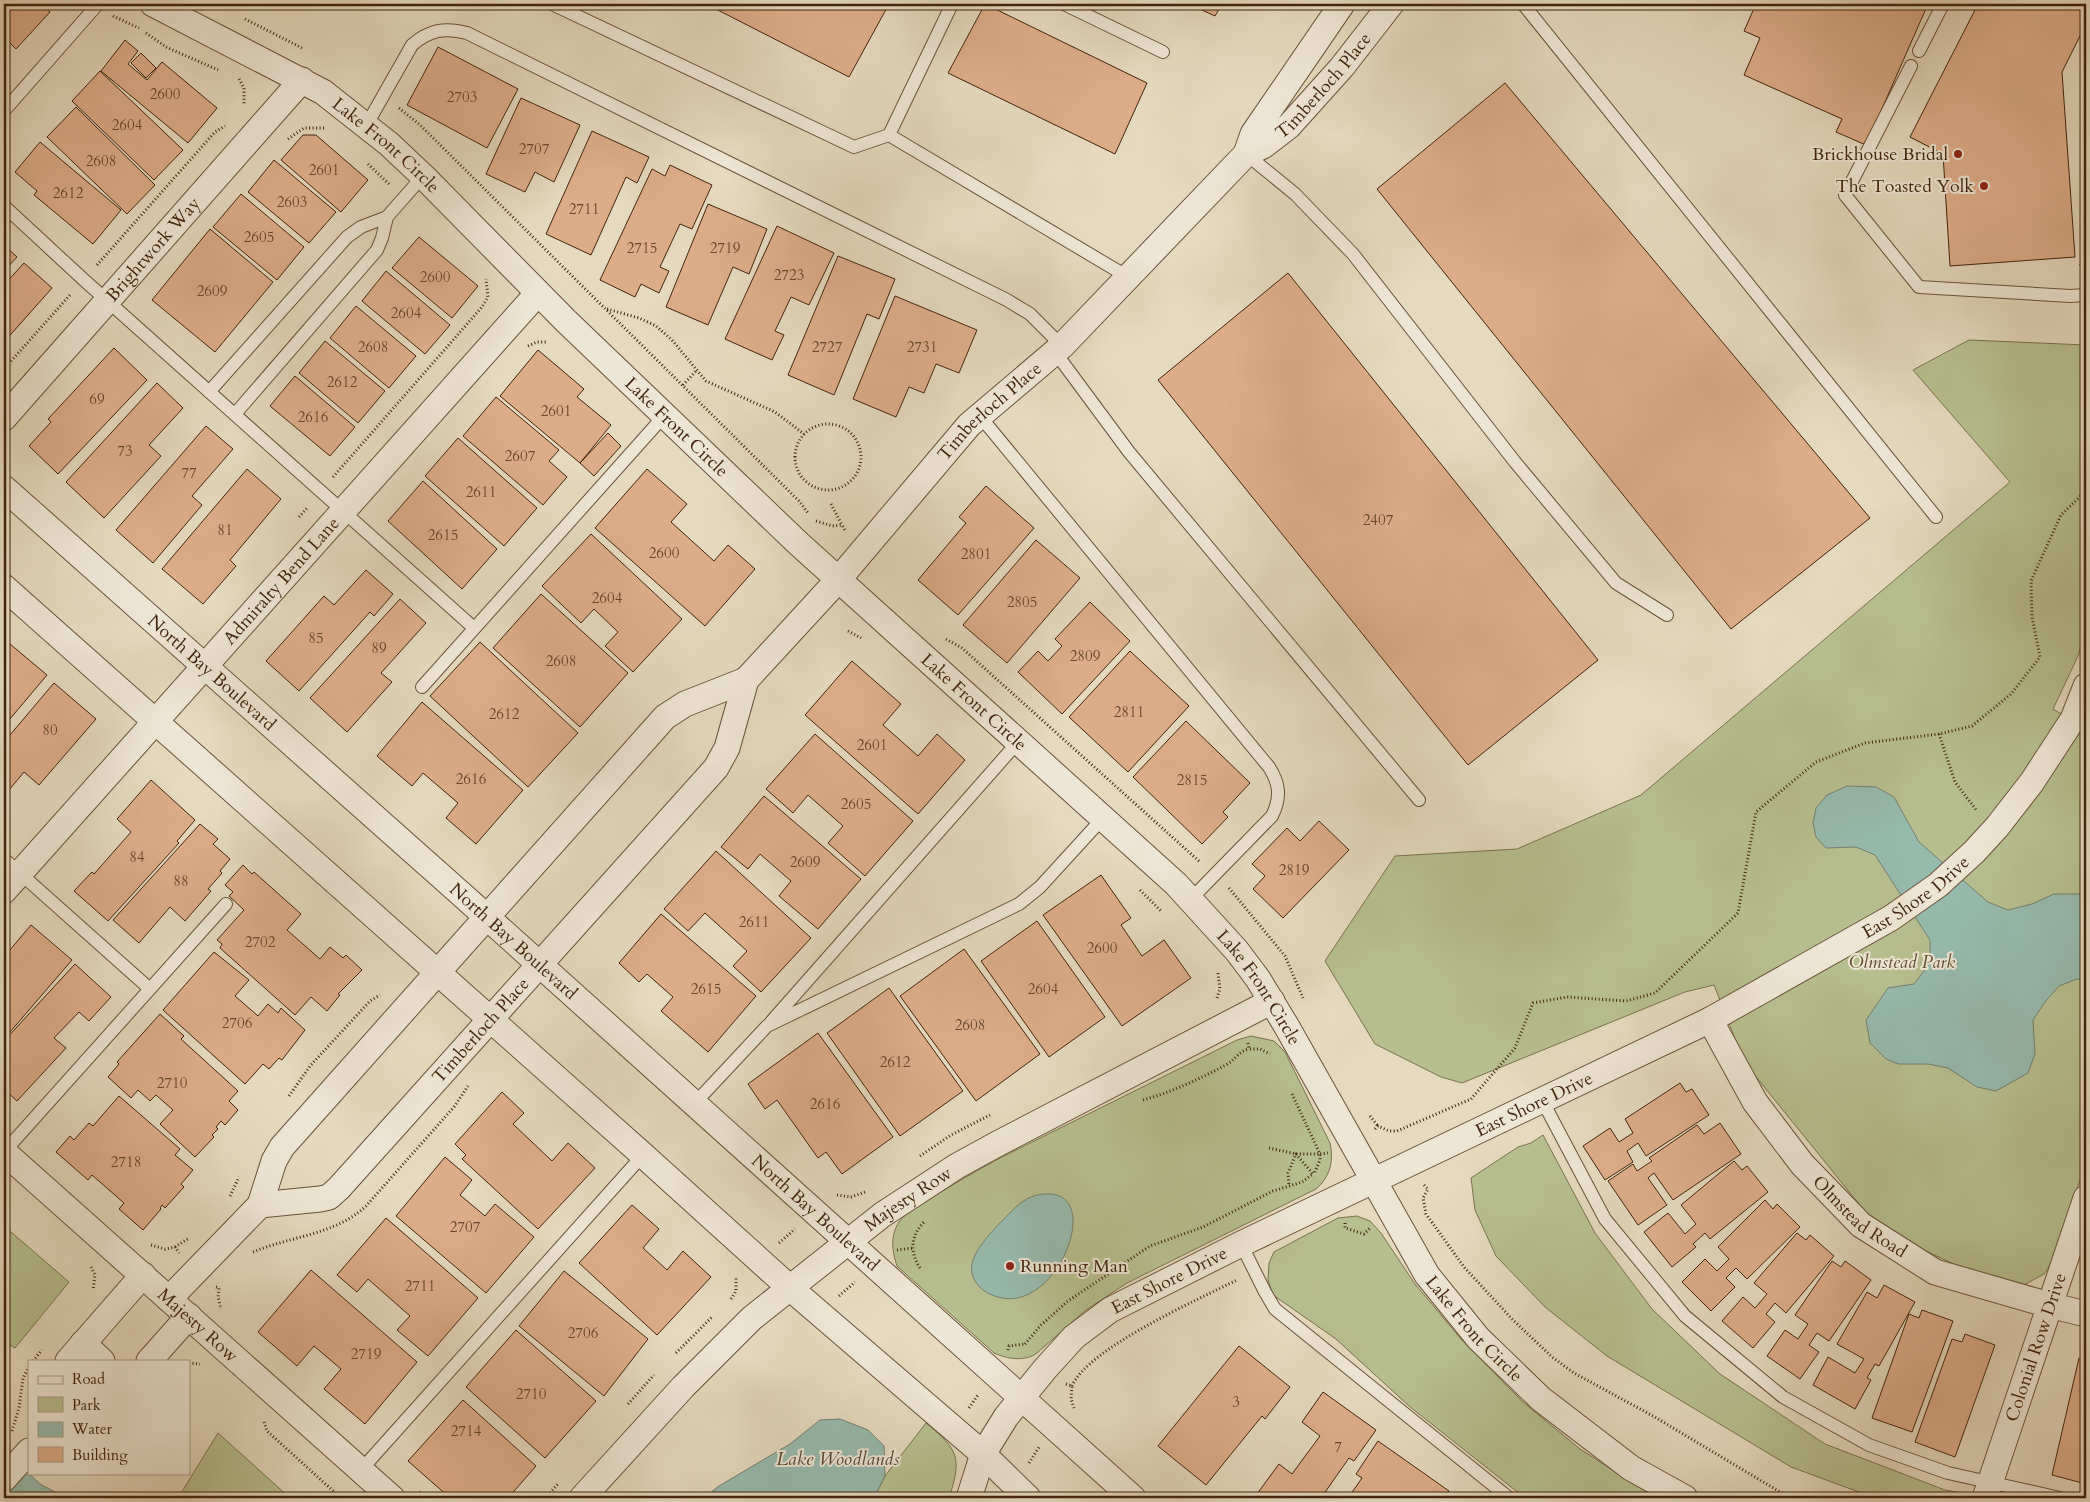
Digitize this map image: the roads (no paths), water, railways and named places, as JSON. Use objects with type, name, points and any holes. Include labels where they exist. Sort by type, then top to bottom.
[{"type":"street","name":"Lake Front Circle","points":[[153,4],[323,92],[366,126],[423,176],[538,293],[664,416],[838,580],[1191,899],[1238,951],[1272,1001],[1426,1275],[1478,1338],[1541,1399],[1631,1468],[1686,1498]]},
{"type":"street","name":"Timberloch Place","points":[[1246,154],[1253,134],[1342,4]]},
{"type":"street","name":"Timberloch Place","points":[[169,1299],[260,1205],[274,1161],[282,1147],[671,712],[685,704],[746,680],[838,580],[979,415],[1058,349],[1246,154],[1263,146],[1289,126],[1342,66],[1391,4]]},
{"type":"street","name":"Brightwork Way","points":[[4,418],[302,80]]},
{"type":"street","name":"Admiralty Bend Lane","points":[[9,874],[155,721],[538,293]]},
{"type":"street","name":"North Bay Boulevard","points":[[4,488],[695,1103],[1133,1498]]},
{"type":"street","points":[[4,587],[491,1019],[790,1288],[983,1454],[1028,1498]]},
{"type":"street","name":"Timberloch Place","points":[[260,1205],[320,1199],[333,1194],[716,768],[727,748],[746,680]]},
{"type":"street","name":"East Shore Drive","points":[[969,1498],[983,1454],[998,1429],[1022,1397],[1074,1337],[1093,1322],[1129,1299],[1373,1180],[1710,1020],[1891,918],[1938,884],[1974,852],[1997,827],[2032,782],[2073,719],[2086,686]]},
{"type":"street","name":"Majesty Row","points":[[582,1498],[713,1356],[752,1318],[882,1215],[957,1166],[1272,1001]]},
{"type":"street","name":"Olmstead Road","points":[[1710,1020],[1755,1102],[1802,1164],[1861,1225],[1935,1272],[2086,1314]]},
{"type":"street","name":"Majesty Row","points":[[4,1152],[392,1498]]},
{"type":"street","name":"Colonial Row Drive","points":[[1987,1491],[2086,1198]]},
{"type":"street","points":[[99,1360],[75,1352],[143,1275]]},
{"type":"street","points":[[150,1360],[189,1316]]},
{"type":"street","points":[[4,1479],[20,1449]]},
{"type":"lane","points":[[552,4],[854,147],[889,134],[952,4]]},
{"type":"lane","points":[[1064,4],[1163,52]]},
{"type":"lane","points":[[1523,4],[1936,517]]},
{"type":"lane","points":[[1919,51],[1943,4]]},
{"type":"lane","points":[[4,111],[97,5]]},
{"type":"lane","points":[[366,126],[412,45],[420,38],[438,30],[448,29],[467,34],[1007,300],[1030,314],[1058,349],[1129,452],[1419,800]]},
{"type":"lane","points":[[1911,66],[1845,195],[1919,287],[2070,296],[2086,295]]},
{"type":"lane","points":[[889,134],[1128,277]]},
{"type":"lane","points":[[1246,154],[1295,194],[1353,254],[1515,462],[1616,583],[1667,615]]},
{"type":"lane","points":[[209,392],[347,237],[361,227],[387,217],[423,176]]},
{"type":"lane","points":[[4,206],[107,301],[474,628]]},
{"type":"lane","points":[[235,414],[377,250],[387,217]]},
{"type":"lane","points":[[979,415],[1269,767],[1277,782],[1278,799],[1272,816],[1191,899]]},
{"type":"lane","points":[[422,686],[664,416]]},
{"type":"lane","points":[[695,1103],[767,1026],[1018,742]]},
{"type":"lane","points":[[767,1026],[1019,904],[1051,876],[1103,818]]},
{"type":"lane","points":[[9,874],[150,989]]},
{"type":"lane","points":[[4,1152],[226,904]]},
{"type":"lane","points":[[1542,1100],[1605,1219],[1685,1316],[1783,1397],[1870,1445],[1948,1473],[1987,1491],[2060,1498]]},
{"type":"lane","points":[[361,1470],[643,1155]]},
{"type":"lane","points":[[1241,1244],[1270,1302],[1281,1314],[1509,1498]]},
{"type":"water","points":[[1847,786],[1876,787],[1894,797],[1919,842],[1988,902],[2008,910],[2032,904],[2054,894],[2086,894],[2086,980],[2077,979],[2059,986],[2045,1002],[2033,1020],[2035,1054],[2028,1073],[1996,1091],[1977,1087],[1948,1068],[1928,1064],[1898,1064],[1886,1059],[1870,1043],[1866,1020],[1888,988],[1914,984],[1930,963],[1930,940],[1875,855],[1856,847],[1826,848],[1816,837],[1813,823],[1816,808],[1827,795]]},
{"type":"water","points":[[1046,1194],[1063,1198],[1072,1211],[1073,1228],[1067,1249],[1056,1269],[1041,1286],[1023,1297],[1002,1298],[992,1295],[979,1286],[973,1278],[973,1260],[977,1251],[989,1235],[1019,1204],[1031,1197]]},
{"type":"water","name":"Lake Woodlands","points":[[840,1419],[868,1430],[884,1446],[885,1476],[874,1498],[704,1498],[719,1486],[790,1444],[820,1420]]},
{"type":"water","points":[[4,1450],[40,1484],[66,1498],[4,1498]]},
{"type":"place","name":"Brickhouse Bridal","points":[[1958,154]]},
{"type":"place","name":"The Toasted Yolk","points":[[1984,186]]},
{"type":"place","name":"Running Man","points":[[1010,1266]]},
{"type":"park label","name":"Olmstead Park","points":[[1902,962]]}]
